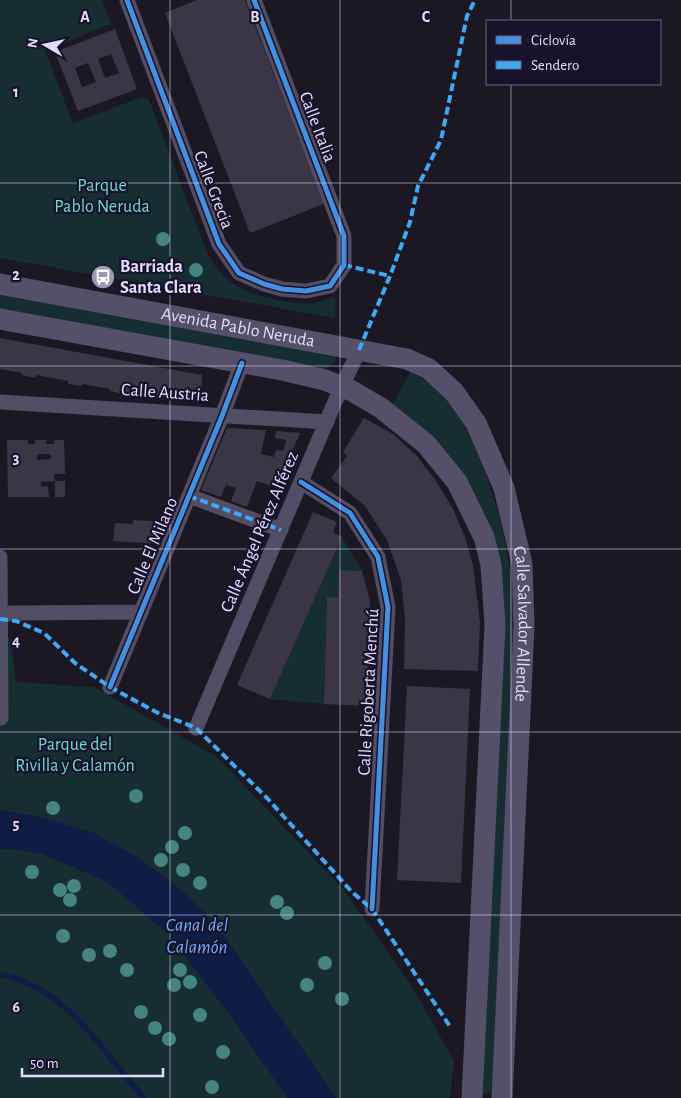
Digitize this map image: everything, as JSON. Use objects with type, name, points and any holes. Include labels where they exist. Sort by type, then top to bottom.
[{"type":"main road","name":"Avenida Pablo Neruda","points":[[0,284],[359,350]]},
{"type":"main road","name":"Avenida Pablo Neruda","points":[[0,319],[242,363],[324,380],[342,387]]},
{"type":"main road","name":"Calle Salvador Allende","points":[[359,350],[407,359],[429,369],[454,392],[476,423],[504,488],[522,564],[524,626],[502,1098]]},
{"type":"main road","name":"Calle Salvador Allende","points":[[342,387],[352,390],[381,408],[426,444],[457,482],[484,537],[490,565],[495,625],[472,1098]]},
{"type":"street","name":"Calle Grecia","points":[[128,0],[219,244],[239,274],[264,284],[306,291],[330,286],[344,265]]},
{"type":"street","name":"Calle Italia","points":[[254,0],[344,236],[344,265]]},
{"type":"street","name":"Calle Ángel Pérez Alférez","points":[[196,728],[359,350]]},
{"type":"street","name":"Calle El Milano","points":[[110,687],[242,363]]},
{"type":"street","name":"Calle Austria","points":[[0,402],[327,422]]},
{"type":"street","name":"Calle Rigoberta Menchú","points":[[301,482],[350,513],[378,557],[388,607],[372,909]]},
{"type":"street","points":[[189,496],[281,530]]},
{"type":"street","points":[[0,557],[1,718]]},
{"type":"street","points":[[0,618],[10,613],[141,612]]},
{"type":"green space","name":"Parque Pablo Neruda","points":[[0,0],[102,0],[111,24],[45,50],[73,123],[142,97],[149,100],[207,253],[221,273],[248,292],[271,299],[308,304],[332,297],[336,300],[335,318],[0,258]]},
{"type":"green space","points":[[0,294],[335,355],[336,359],[330,367],[320,370],[0,310]]},
{"type":"green space","points":[[410,372],[429,383],[450,401],[474,445],[497,508],[513,592],[515,615],[492,1093],[481,1093],[496,554],[487,518],[456,465],[419,425],[393,404]]},
{"type":"green space","points":[[342,537],[362,571],[339,571],[338,598],[327,598],[324,704],[270,699]]},
{"type":"green space","name":"Parque del Rivilla y Calamón","points":[[10,637],[16,682],[94,687],[217,757],[344,890],[411,985],[454,1061],[450,1098],[336,1098],[214,922],[180,889],[137,857],[41,817],[0,810],[0,681],[6,638]]},
{"type":"green space","points":[[0,848],[40,853],[108,882],[168,934],[227,1011],[288,1098],[0,1098]]},
{"type":"water","name":"Canal del Calamón","points":[[0,810],[41,817],[94,833],[137,857],[180,889],[214,922],[336,1098],[288,1098],[227,1011],[168,934],[108,882],[40,853],[0,848]]},
{"type":"building","points":[[197,0],[245,0],[324,204],[250,233],[165,13]]},
{"type":"building","points":[[115,29],[137,89],[78,111],[55,52]],"holes":[[[111,54],[119,73],[105,78],[98,59]],[[88,63],[96,82],[82,87],[75,68]]]},
{"type":"building","points":[[0,338],[202,375],[201,399],[177,398],[178,395],[169,393],[168,397],[132,393],[132,396],[110,391],[110,389],[82,384],[82,386],[68,384],[68,381],[36,375],[35,378],[22,375],[22,373],[0,369]]},
{"type":"building","points":[[364,418],[393,434],[416,455],[436,481],[453,509],[465,537],[473,565],[480,623],[478,671],[404,669],[405,619],[401,580],[387,540],[365,506],[331,478],[347,456],[343,452]]},
{"type":"building","points":[[227,428],[266,430],[261,454],[274,457],[276,450],[283,451],[286,442],[286,440],[275,438],[276,431],[300,433],[277,488],[257,481],[247,507],[231,501],[236,488],[226,485],[221,497],[201,490]]},
{"type":"building","points":[[7,440],[28,440],[28,444],[35,444],[35,440],[46,440],[46,444],[54,444],[54,440],[64,440],[65,474],[54,474],[55,481],[41,482],[41,486],[48,487],[49,497],[8,497]],"holes":[[[37,454],[51,454],[51,459],[37,460]]]},
{"type":"building","points":[[55,481],[65,481],[65,497],[55,497]]},
{"type":"building","points":[[313,512],[337,522],[333,532],[342,537],[270,699],[237,685]]},
{"type":"building","points":[[133,520],[168,522],[159,544],[113,541],[115,523],[133,524]]},
{"type":"building","points":[[339,570],[362,571],[370,601],[367,706],[324,704],[327,597],[338,598]]},
{"type":"building","points":[[407,686],[470,689],[461,883],[397,880]]},
{"type":"waterway","points":[[0,974],[17,979],[43,991],[72,1014],[144,1098]]},
{"type":"marked path","points":[[359,350],[410,222],[418,186],[441,140],[467,16],[475,0]]},
{"type":"marked path","points":[[344,265],[390,276]]},
{"type":"marked path","points":[[189,496],[281,530]]},
{"type":"marked path","points":[[0,619],[16,621],[44,633],[75,663],[110,687],[156,712],[196,728],[267,798],[352,892],[372,909],[451,1028]]},
{"type":"cycle path","points":[[127,0],[219,244],[239,273],[264,284],[282,289],[306,291],[330,286],[344,265],[344,236],[254,0]]},
{"type":"cycle path","points":[[110,687],[242,363]]},
{"type":"cycle path","points":[[301,482],[350,513],[378,557],[388,607],[372,909]]},
{"type":"place","name":"Barriada Santa Clara","points":[[103,277]]}]
